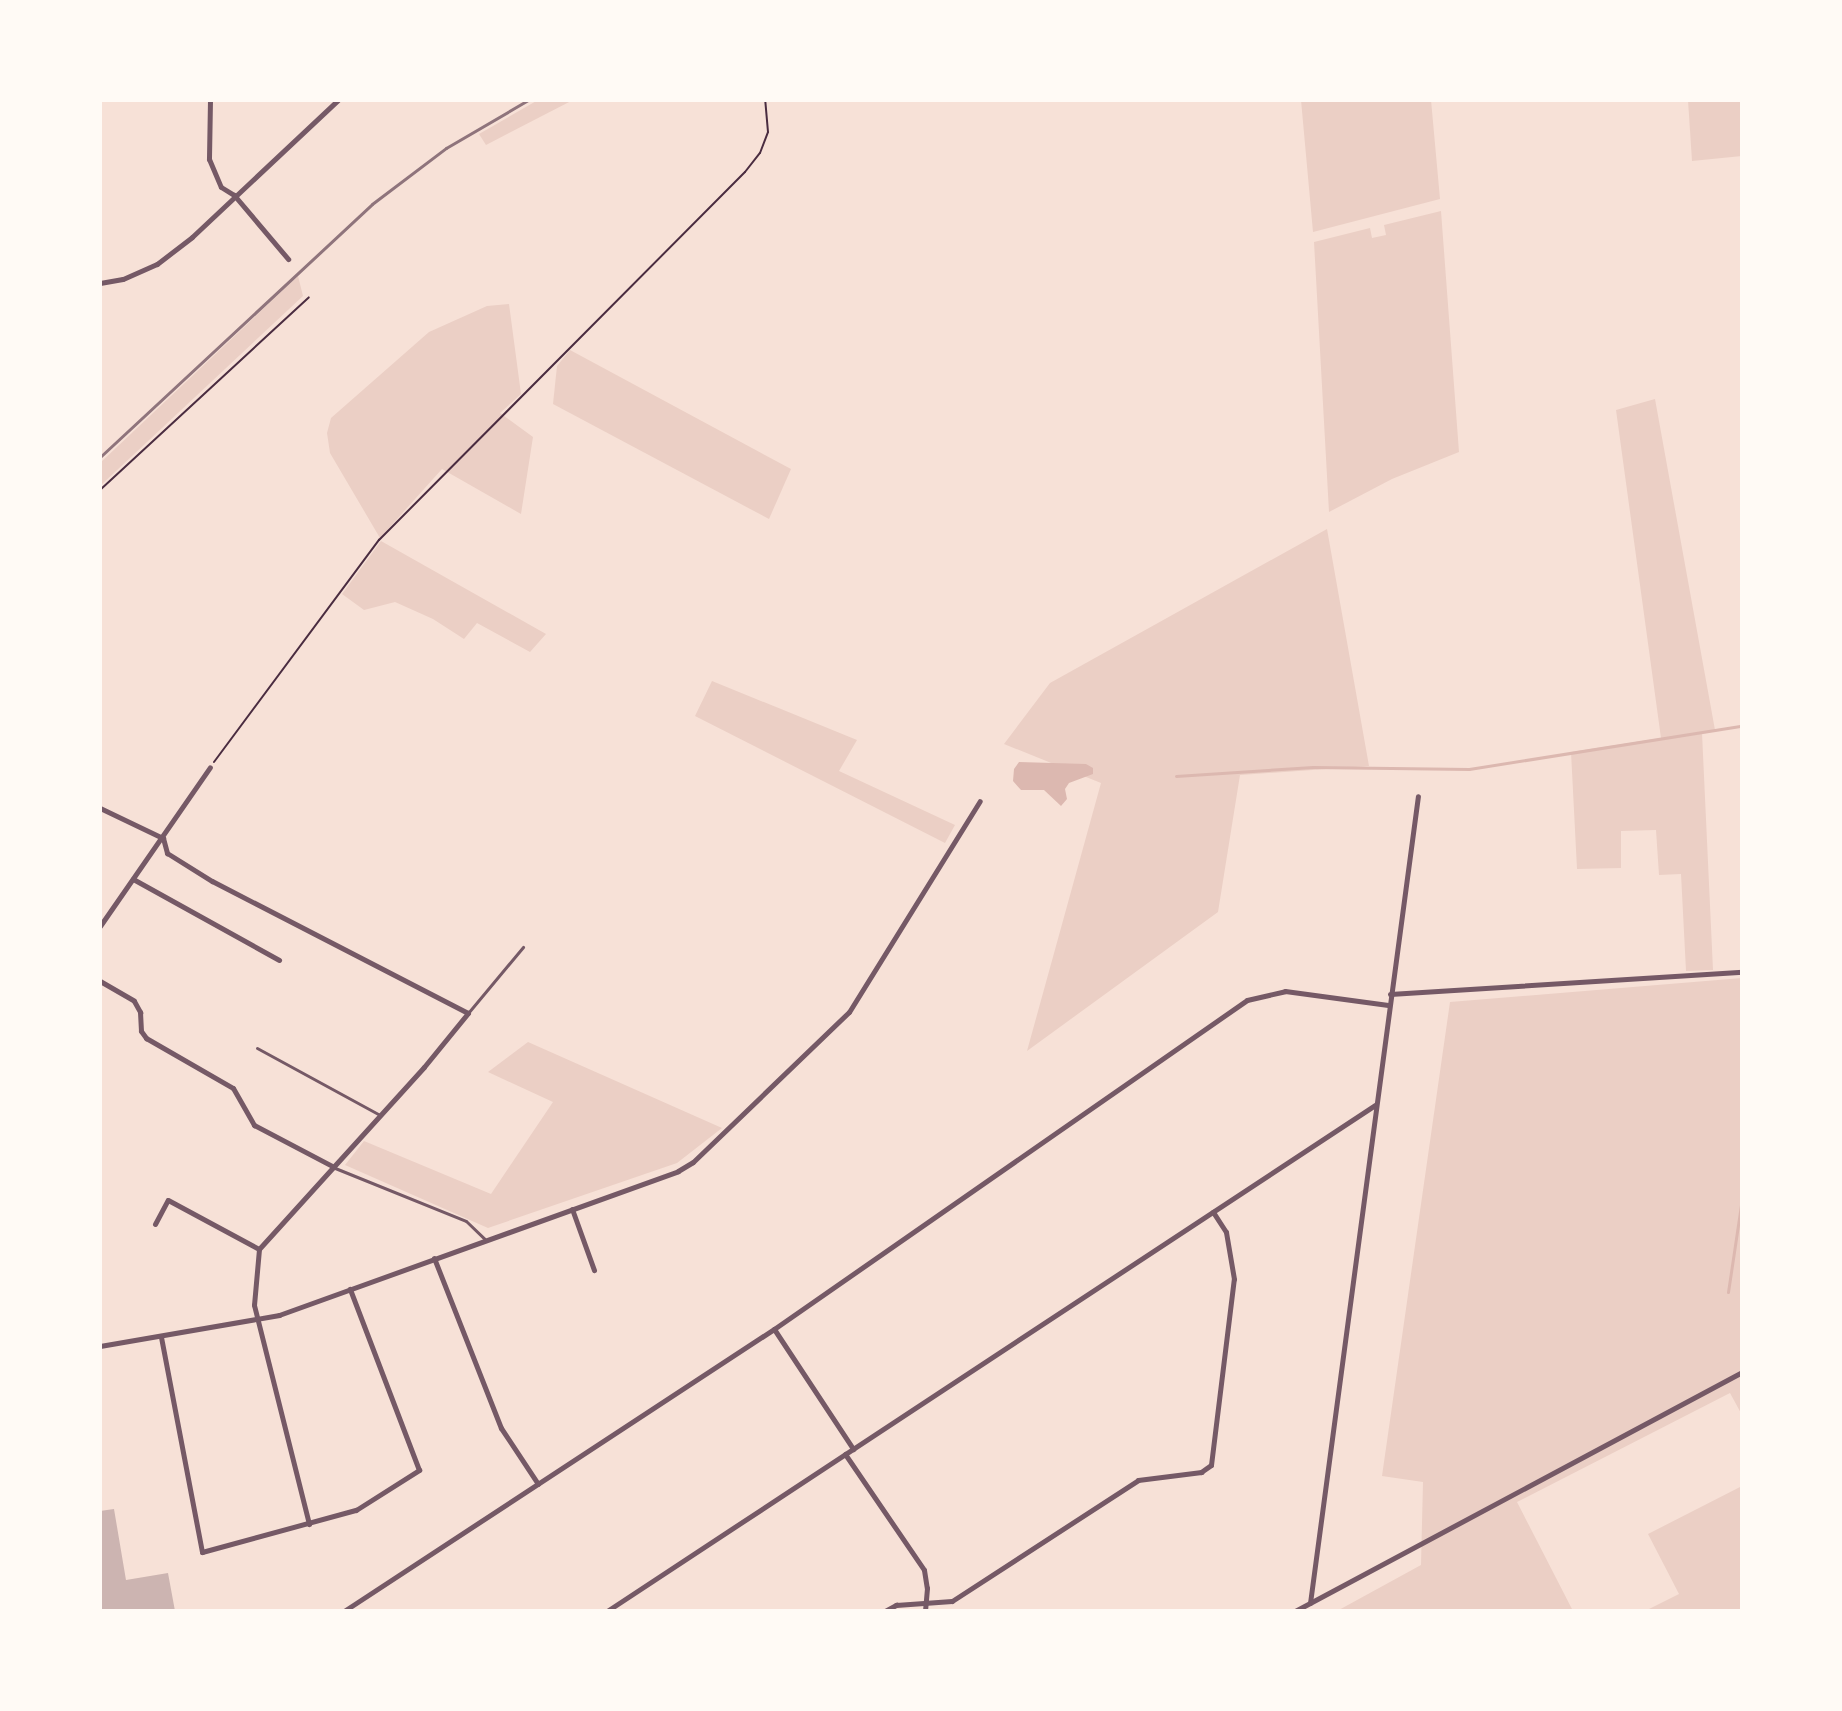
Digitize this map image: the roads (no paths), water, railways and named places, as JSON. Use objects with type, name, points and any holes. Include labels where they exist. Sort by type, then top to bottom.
[{"type":"street","points":[[210,100],[209,159],[221,187],[234,195],[288,259]]},
{"type":"street","points":[[100,283],[123,279],[157,264],[192,237],[338,100]]},
{"type":"street","points":[[100,926],[210,767]]},
{"type":"street","points":[[1310,1603],[1418,796]]},
{"type":"street","points":[[100,1346],[259,1320],[572,1209],[693,1162],[829,1034],[868,985],[980,801]]},
{"type":"street","points":[[100,808],[163,838],[167,853],[212,881],[468,1013],[259,1249],[254,1305],[309,1524]]},
{"type":"street","points":[[133,879],[279,960]]},
{"type":"street","points":[[1390,994],[1742,972]]},
{"type":"street","points":[[100,981],[134,1001],[140,1012],[141,1031],[146,1038],[233,1088],[254,1125],[332,1166]]},
{"type":"street","points":[[344,1611],[774,1329],[1247,1000],[1285,991],[1388,1005]]},
{"type":"street","points":[[607,1611],[1375,1105]]},
{"type":"street","points":[[155,1224],[168,1200],[259,1249]]},
{"type":"street","points":[[572,1209],[594,1270]]},
{"type":"street","points":[[885,1611],[896,1605],[926,1608],[952,1601],[1138,1480],[1201,1472],[1211,1465],[1234,1279],[1226,1232],[1213,1212]]},
{"type":"street","points":[[434,1258],[501,1428],[538,1484]]},
{"type":"street","points":[[161,1337],[202,1552],[309,1524],[373,1502],[419,1470],[350,1289]]},
{"type":"street","points":[[774,1329],[853,1449]]},
{"type":"street","points":[[1295,1611],[1742,1372]]},
{"type":"street","points":[[845,1454],[924,1570],[926,1608]]},
{"type":"lane","points":[[468,1013],[523,947]]},
{"type":"lane","points":[[257,1048],[380,1115]]},
{"type":"lane","points":[[332,1166],[466,1221],[486,1240]]},
{"type":"waterway","points":[[1176,776],[1313,767],[1469,769],[1742,726]]},
{"type":"waterway","points":[[1728,1292],[1742,1198]]},
{"type":"railway","points":[[100,457],[372,204],[446,148],[528,100]]}]
